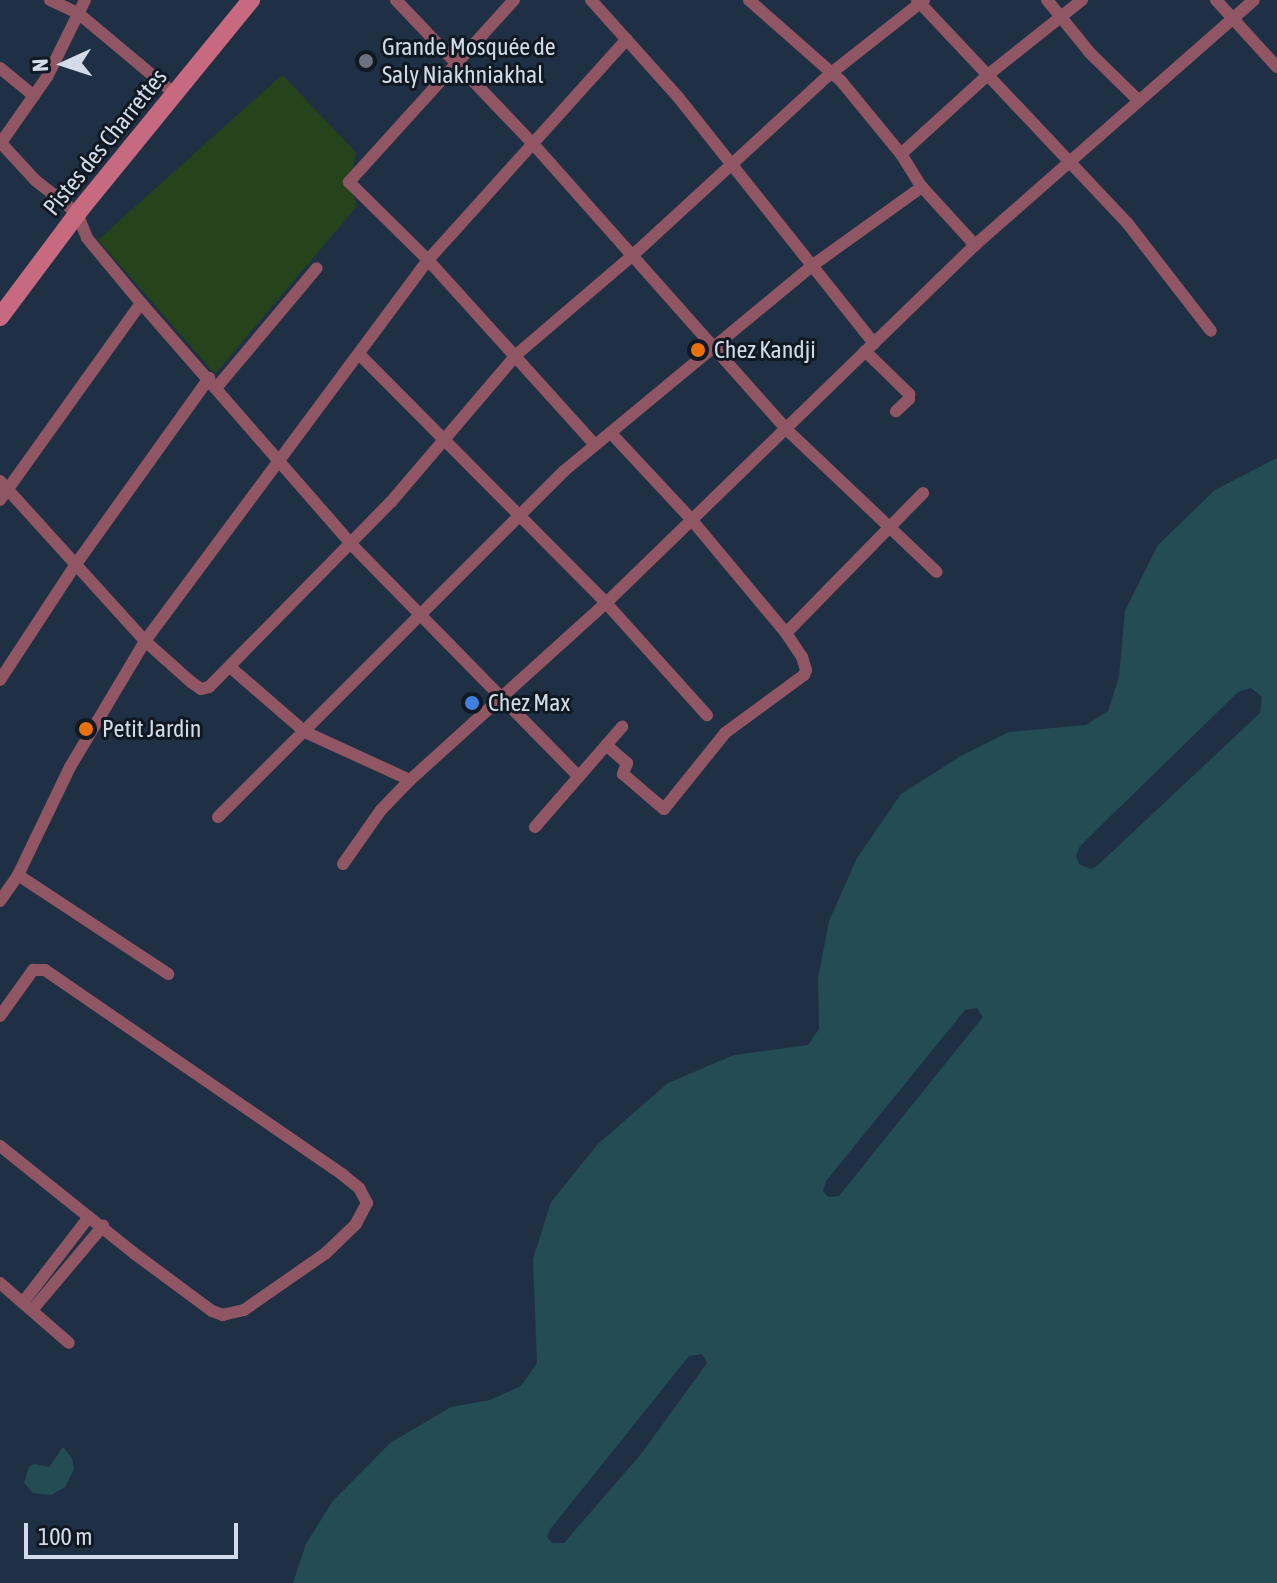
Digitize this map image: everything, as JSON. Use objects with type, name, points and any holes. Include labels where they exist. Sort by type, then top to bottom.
[{"type":"main road","name":"Pistes des Charrettes","points":[[0,317],[77,213],[251,0]]},
{"type":"street","points":[[50,0],[78,13],[175,94]]},
{"type":"street","points":[[85,0],[58,56],[1,144],[35,180],[77,213],[87,238],[350,543],[579,777]]},
{"type":"street","points":[[396,0],[535,146],[785,428],[937,572]]},
{"type":"street","points":[[514,0],[459,64],[351,179],[356,192],[428,260],[595,445]]},
{"type":"street","points":[[591,0],[731,162],[909,394],[909,399],[896,411]]},
{"type":"street","points":[[749,0],[841,81],[901,154],[922,187],[975,245]]},
{"type":"street","points":[[1047,0],[1090,53],[1138,100]]},
{"type":"street","points":[[901,154],[989,74],[1082,0]]},
{"type":"street","points":[[1216,0],[1277,67]]},
{"type":"street","points":[[343,864],[381,810],[410,780],[606,603],[975,245],[1254,0]]},
{"type":"street","points":[[141,303],[2,490],[76,564],[145,641],[201,689],[215,683],[350,543],[445,441],[516,355],[633,255],[830,74],[921,1],[1067,162],[1128,224],[1211,331]]},
{"type":"street","points":[[0,901],[18,875],[70,767],[145,641],[428,260],[535,146],[627,39]]},
{"type":"street","points":[[0,68],[34,96]]},
{"type":"street","points":[[218,817],[519,516],[595,445],[813,265],[922,187]]},
{"type":"street","points":[[0,680],[76,564],[213,382],[317,268]]},
{"type":"street","points":[[359,354],[606,603],[707,715]]},
{"type":"street","points":[[606,745],[627,763],[623,774],[661,808],[666,808],[725,733],[804,675],[802,657],[786,633],[692,520],[611,433]]},
{"type":"street","points":[[786,633],[923,493]]},
{"type":"street","points":[[230,667],[305,732],[410,780]]},
{"type":"street","points":[[535,827],[622,727]]},
{"type":"street","points":[[18,875],[168,974]]},
{"type":"street","points":[[0,1016],[33,970],[45,970],[343,1175],[366,1197],[365,1211],[326,1253],[244,1310],[223,1315],[212,1311],[0,1146]]},
{"type":"street","points":[[29,1305],[89,1217]]},
{"type":"street","points":[[29,1305],[103,1226]]},
{"type":"street","points":[[0,1283],[29,1305],[69,1343]]},
{"type":"green space","points":[[282,75],[356,152],[350,186],[357,206],[215,374],[98,240]]},
{"type":"shaded area","points":[[1277,458],[1277,1583],[293,1583],[306,1544],[332,1502],[390,1443],[451,1407],[490,1400],[521,1386],[537,1363],[533,1259],[551,1202],[598,1144],[668,1083],[734,1055],[808,1045],[819,1029],[818,979],[829,921],[857,858],[901,794],[961,756],[1009,732],[1086,725],[1108,711],[1119,677],[1125,611],[1158,545],[1215,490]]},
{"type":"shaded area","points":[[63,1447],[72,1458],[74,1469],[65,1487],[51,1495],[33,1493],[24,1483],[29,1467],[34,1464],[49,1467]]},
{"type":"pier","points":[[1251,688],[1262,697],[1260,713],[1097,866],[1090,869],[1079,864],[1076,856],[1080,846],[1238,692]]},
{"type":"pier","points":[[977,1008],[983,1017],[839,1196],[828,1197],[823,1191],[826,1181],[965,1010]]},
{"type":"pier","points":[[702,1354],[707,1363],[641,1454],[564,1543],[552,1543],[547,1537],[551,1528],[689,1356]]},
{"type":"place","name":"Grande Mosquée de Saly Niakhniakhal","points":[[366,61]]},
{"type":"place","name":"Chez Kandji","points":[[698,350]]},
{"type":"place","name":"Chez Max","points":[[472,703]]},
{"type":"place","name":"Petit Jardin","points":[[86,729]]}]
